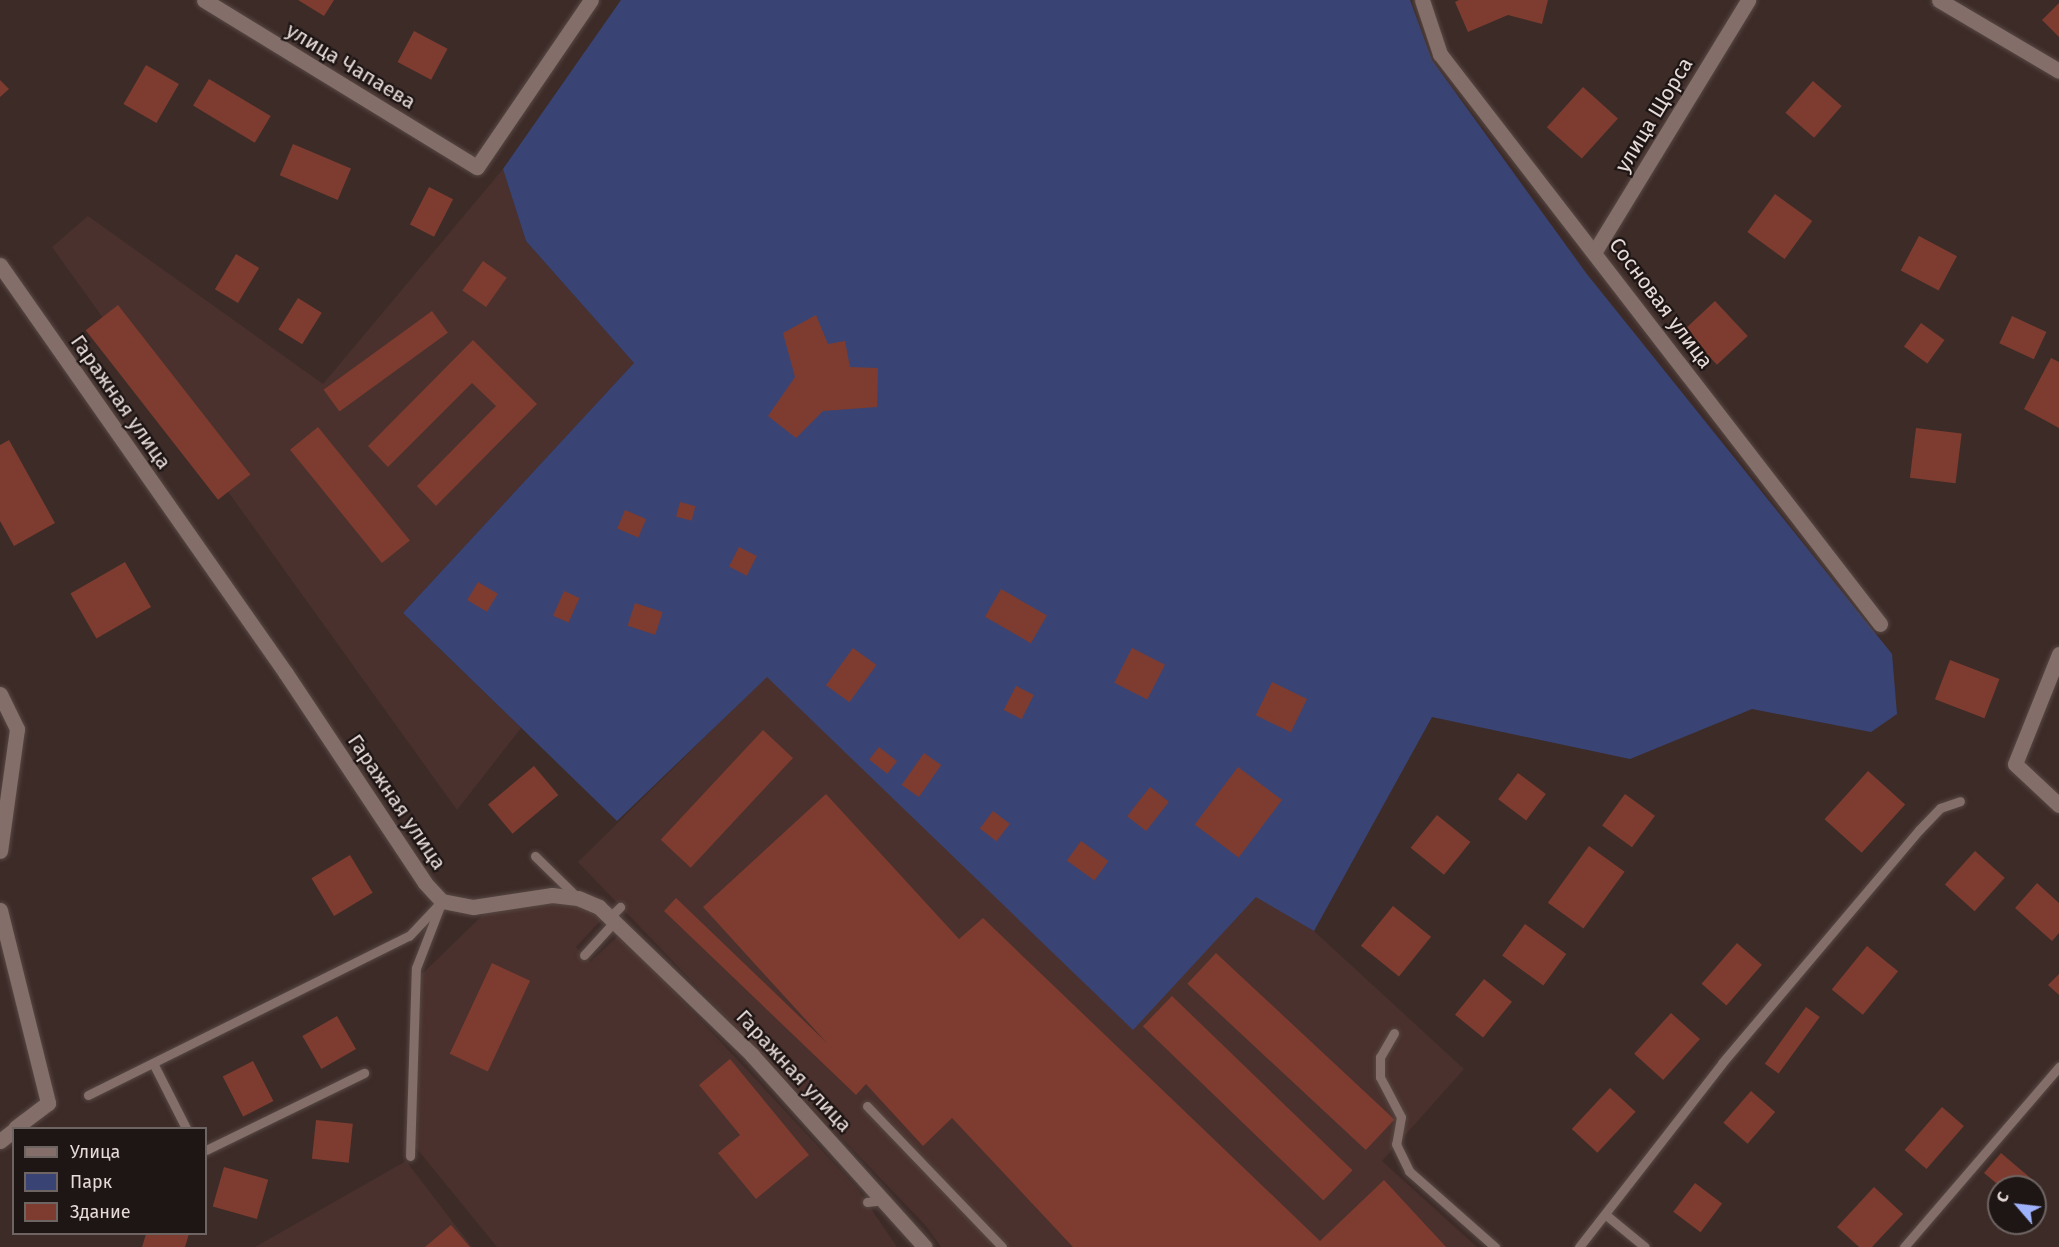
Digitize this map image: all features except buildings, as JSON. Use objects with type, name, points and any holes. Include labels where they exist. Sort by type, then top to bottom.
[{"type":"street","name":"улица Чапаева","points":[[204,0],[477,167],[591,0]]},
{"type":"street","name":"Сосновая улица","points":[[1422,0],[1440,54],[1595,251],[1880,624]]},
{"type":"street","name":"улица Щорса","points":[[1595,251],[1748,0]]},
{"type":"street","points":[[1939,0],[2059,71]]},
{"type":"street","name":"Гаражная улица","points":[[0,265],[285,672],[402,852],[442,901],[478,911],[518,897],[578,898],[616,914],[752,1055],[925,1247]]},
{"type":"street","points":[[2059,654],[2015,764],[2059,806]]},
{"type":"street","points":[[0,694],[17,729],[0,851]]},
{"type":"street","points":[[0,910],[48,1102],[17,1127]]},
{"type":"street","points":[[0,1141],[12,1131]]},
{"type":"lane","points":[[1579,1247],[1722,1063],[1919,830],[1940,808],[1960,801]]},
{"type":"lane","points":[[535,856],[578,898]]},
{"type":"lane","points":[[88,1095],[409,936],[442,901]]},
{"type":"lane","points":[[410,1156],[416,968],[442,901]]},
{"type":"lane","points":[[584,956],[616,914]]},
{"type":"lane","points":[[1394,1033],[1380,1057],[1380,1077],[1401,1117],[1396,1144],[1409,1171],[1495,1247]]},
{"type":"lane","points":[[153,1063],[185,1127]]},
{"type":"lane","points":[[1904,1247],[2059,1067]]},
{"type":"lane","points":[[207,1150],[364,1073]]},
{"type":"lane","points":[[867,1106],[1002,1247]]},
{"type":"lane","points":[[867,1202],[884,1200]]},
{"type":"lane","points":[[1606,1215],[1645,1247]]},
{"type":"shaded area","points":[[503,169],[526,241],[634,363],[403,613],[521,728],[457,810],[52,247],[88,216],[323,384]]},
{"type":"shaded area","points":[[767,676],[1133,1029],[1256,896],[1314,931],[1464,1069],[1382,1161],[1477,1247],[941,1247],[926,1226],[578,862]]},
{"type":"shaded area","points":[[575,902],[602,919],[576,947],[590,962],[620,934],[857,1188],[897,1247],[497,1247],[413,1144],[418,978],[490,908]]},
{"type":"shaded area","points":[[406,1161],[472,1247],[255,1247]]},
{"type":"green space","points":[[621,0],[1410,0],[1432,60],[1586,273],[1892,654],[1897,714],[1871,732],[1752,709],[1630,759],[1432,717],[1314,931],[1256,897],[1133,1030],[767,677],[617,821],[403,613],[634,363],[526,241],[503,169]]}]
